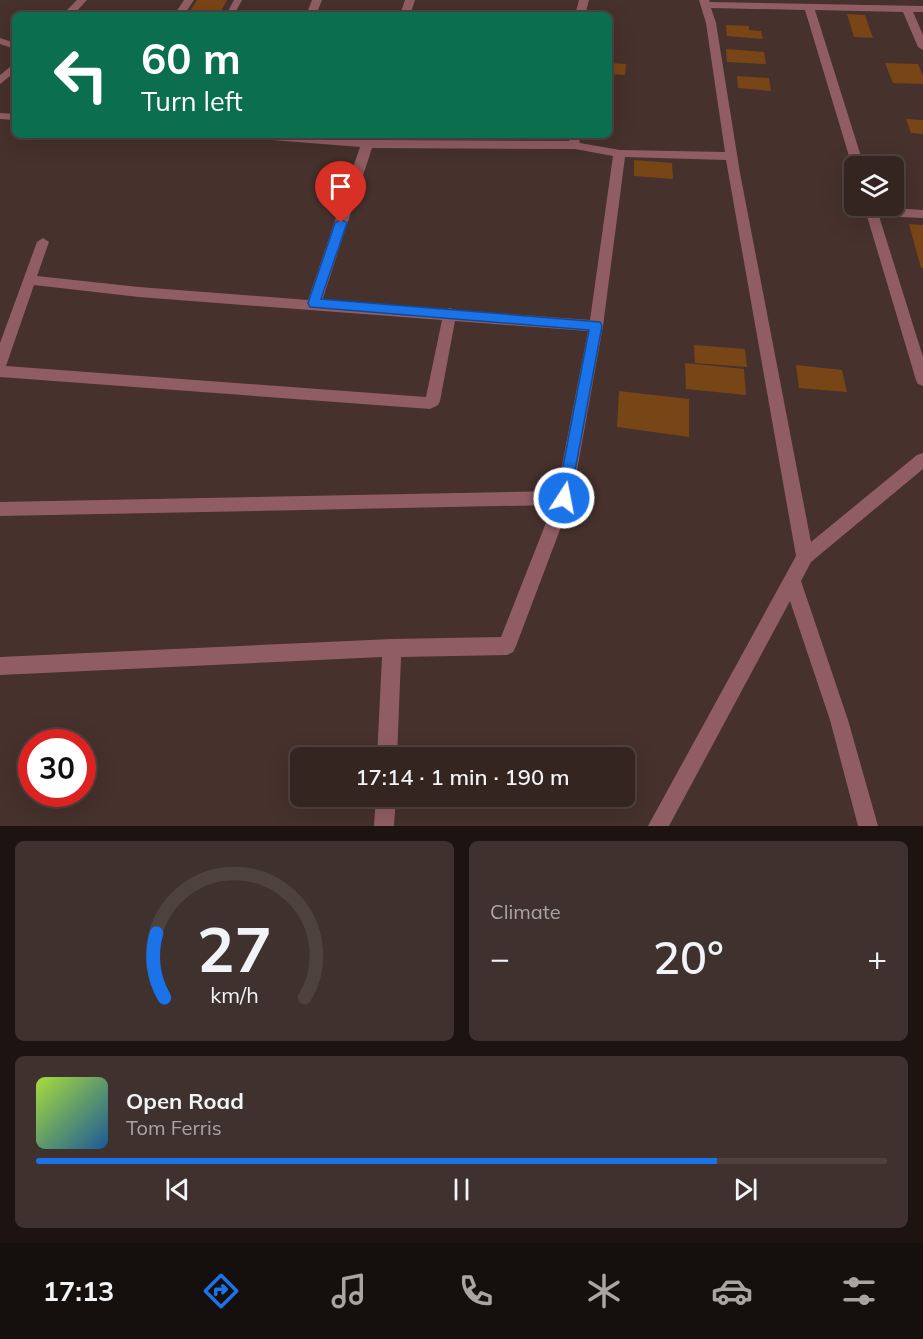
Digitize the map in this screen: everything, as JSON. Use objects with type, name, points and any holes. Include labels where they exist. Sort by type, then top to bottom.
[{"type":"street","points":[[70,12],[82,0]]},
{"type":"street","points":[[805,557],[732,156],[711,23],[705,3],[923,9]]},
{"type":"street","points":[[809,7],[855,156]]},
{"type":"street","points":[[906,8],[923,47]]},
{"type":"street","points":[[0,81],[12,69]]},
{"type":"street","points":[[342,138],[574,140],[620,154],[732,156]]},
{"type":"street","points":[[314,303],[369,139]]},
{"type":"street","points":[[0,666],[392,648],[507,646],[564,498],[596,326],[620,154]]},
{"type":"street","points":[[904,212],[923,214]]},
{"type":"street","points":[[873,216],[923,380]]},
{"type":"street","points":[[0,363],[44,242]]},
{"type":"street","points":[[29,280],[139,292],[450,313],[596,326]]},
{"type":"street","points":[[0,371],[430,404],[433,401],[450,313]]},
{"type":"street","points":[[658,826],[805,557],[923,460]]},
{"type":"street","points":[[0,509],[564,498]]},
{"type":"street","points":[[792,579],[839,720],[868,826]]},
{"type":"street","points":[[388,747],[392,648]]},
{"type":"street","points":[[384,826],[385,807]]},
{"type":"building","points":[[197,0],[227,0],[221,12],[190,11]]},
{"type":"building","points":[[847,14],[865,15],[873,38],[854,37]]},
{"type":"building","points":[[726,25],[749,26],[749,30],[761,31],[763,39],[727,36]]},
{"type":"building","points":[[726,49],[764,52],[766,64],[727,62]]},
{"type":"building","points":[[612,63],[626,64],[625,75],[612,74]]},
{"type":"building","points":[[885,63],[918,64],[923,76],[923,84],[893,83]]},
{"type":"building","points":[[737,76],[769,78],[771,91],[738,88]]},
{"type":"building","points":[[906,119],[923,120],[923,134],[911,133]]},
{"type":"building","points":[[634,160],[672,163],[673,179],[634,176]]},
{"type":"building","points":[[909,224],[923,225],[923,268],[921,268]]},
{"type":"building","points":[[694,345],[745,349],[747,367],[695,363]]},
{"type":"building","points":[[685,363],[744,369],[746,395],[686,389]]},
{"type":"building","points":[[796,365],[842,370],[847,392],[799,388]]},
{"type":"building","points":[[619,391],[689,399],[689,437],[617,427]]},
{"type":"route","points":[[341,223],[314,303],[596,326],[564,498]]}]
